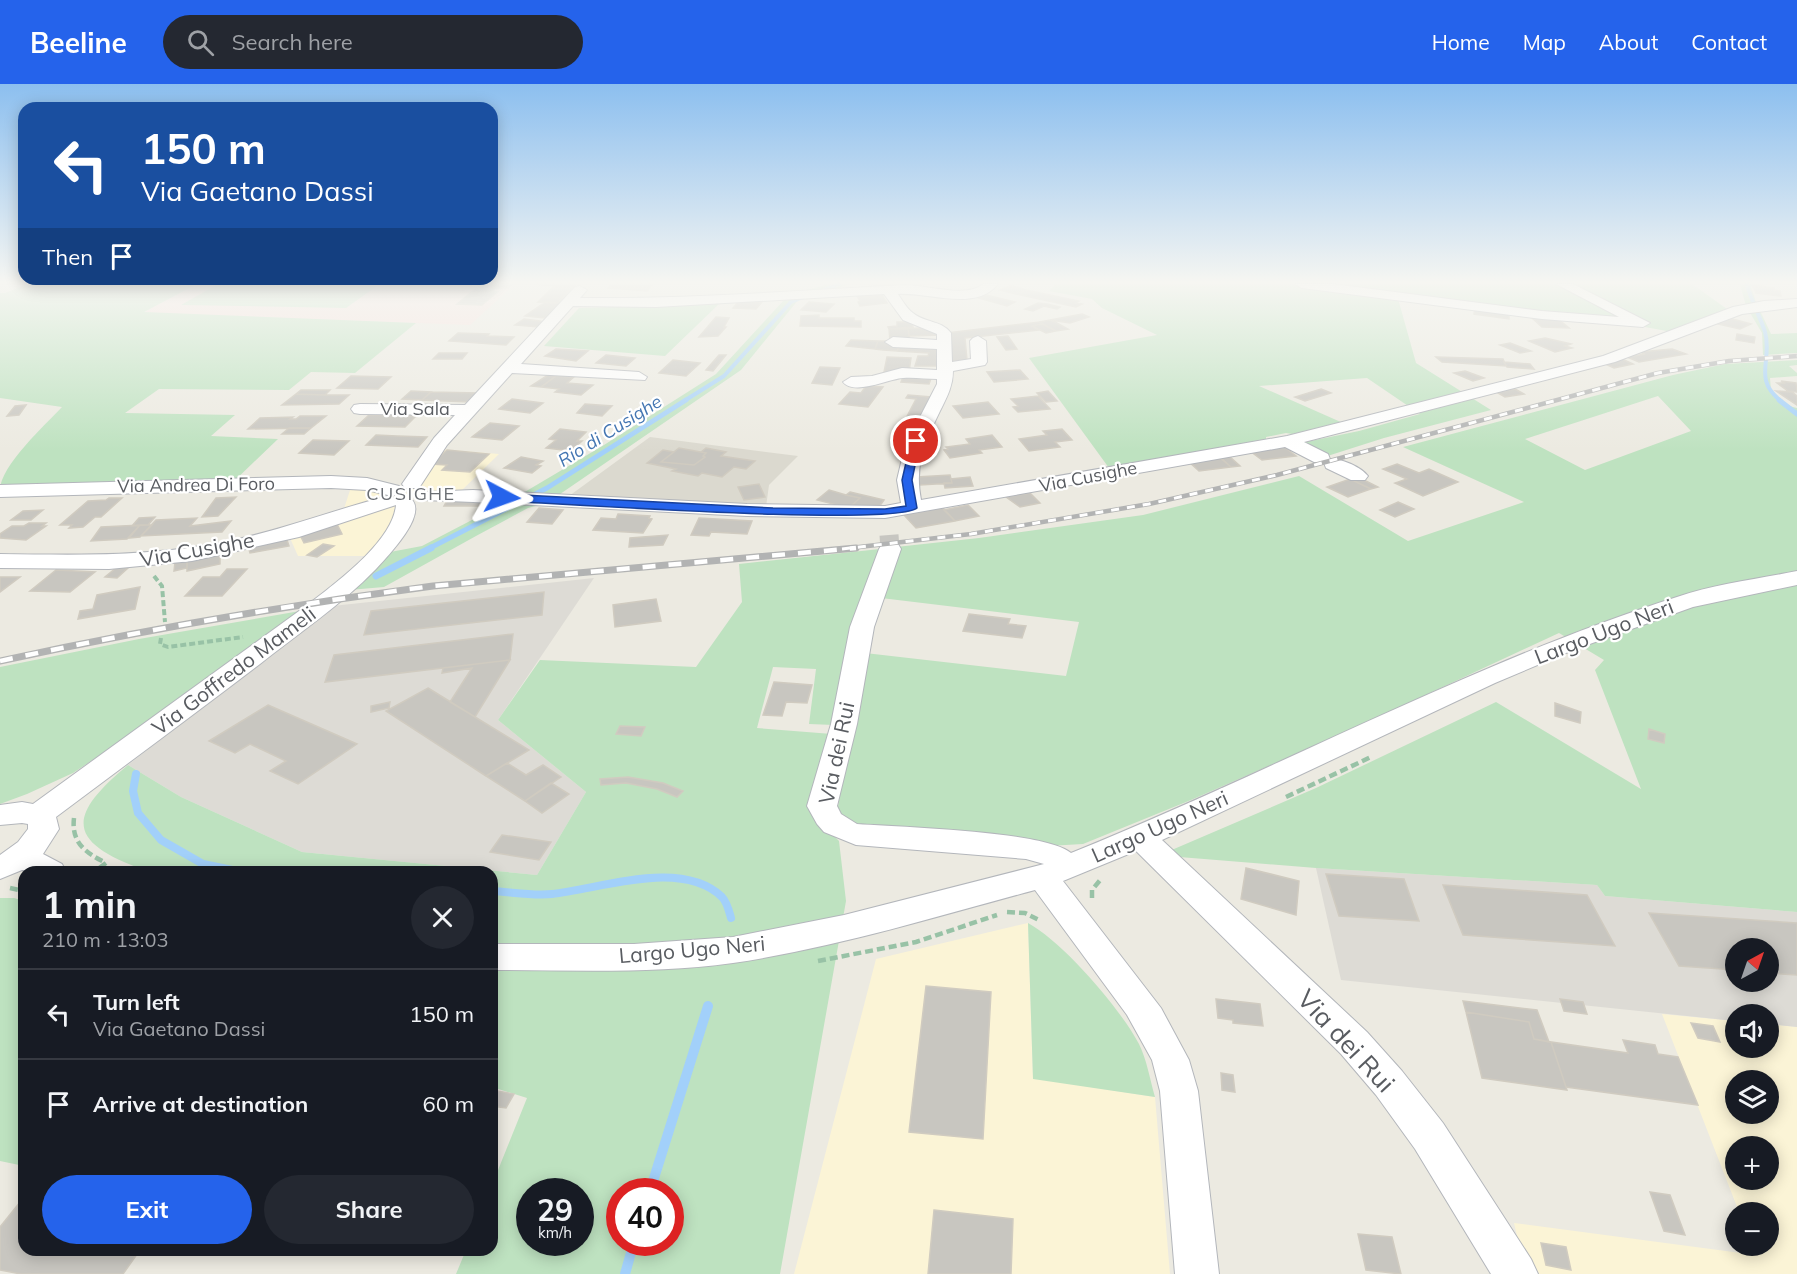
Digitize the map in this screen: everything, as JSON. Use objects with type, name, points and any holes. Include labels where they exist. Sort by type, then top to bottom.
[{"type":"street","name":"Via Sala","points":[[399,495],[440,442],[537,340]]},
{"type":"street","points":[[912,508],[907,480],[914,446],[945,384],[944,340]]},
{"type":"street","name":"Via Cusighe","points":[[0,561],[124,562],[189,554],[328,522],[399,495],[421,502],[431,496],[813,513],[885,512],[1287,441],[1589,364],[1662,340]]},
{"type":"street","points":[[851,382],[872,381],[902,373],[945,371],[979,362],[978,341]]},
{"type":"street","points":[[893,342],[944,345]]},
{"type":"street","points":[[511,368],[639,377]]},
{"type":"street","name":"Via Sala","points":[[360,409],[471,410]]},
{"type":"street","points":[[1287,441],[1358,476]]},
{"type":"street","name":"Via Andrea Di Foro","points":[[0,491],[331,482],[368,484],[399,495]]},
{"type":"street","name":"Via Goffredo Mameli","points":[[38,815],[187,708],[312,612],[387,543],[399,528],[406,512],[399,495]]},
{"type":"street","name":"Via dei Rui","points":[[885,512],[890,542],[862,627],[844,724],[822,806],[825,818],[842,830],[856,834],[1026,848],[1055,856],[1055,872]]},
{"type":"street","name":"Largo Ugo Neri","points":[[498,957],[634,957],[733,950],[844,928],[1055,872],[1140,837],[1486,678],[1564,645],[1687,601],[1797,578]]},
{"type":"street","points":[[0,814],[27,812],[38,815],[45,828],[42,837],[11,862]]},
{"type":"street","name":"Via dei Rui","points":[[1140,837],[1354,1043],[1375,1067],[1429,1136],[1516,1274]]},
{"type":"street","points":[[11,862],[27,866]]},
{"type":"street","points":[[1055,872],[1150,1020],[1176,1071],[1197,1274]]},
{"type":"path","points":[[124,562],[122,565],[151,572],[162,586],[165,622]]},
{"type":"path","points":[[1278,800],[1320,783],[1372,757]]},
{"type":"path","points":[[102,866],[106,863]]},
{"type":"path","points":[[1094,905],[1092,890],[1108,874]]},
{"type":"shaded area","points":[[650,437],[798,456],[769,485],[766,507],[569,496]]},
{"type":"shaded area","points":[[439,449],[499,454],[459,493],[407,493]]},
{"type":"shaded area","points":[[351,487],[407,493],[394,529],[369,556],[298,556],[286,529],[342,515]]},
{"type":"shaded area","points":[[594,578],[498,720],[586,792],[537,875],[498,871],[498,866],[445,866],[302,852],[181,797],[128,765],[323,607]]},
{"type":"shaded area","points":[[1316,868],[1597,885],[1605,896],[1797,912],[1797,1027],[1779,1025],[1779,1004],[1725,1004],[1725,1020],[1341,980]]},
{"type":"shaded area","points":[[1028,923],[1033,1078],[1155,1097],[1170,1274],[794,1274],[876,959]]},
{"type":"shaded area","points":[[1662,1014],[1725,1020],[1725,1058],[1779,1058],[1779,1025],[1797,1027],[1797,1274],[1526,1274],[1514,1223],[1725,1251],[1725,1256],[1779,1256],[1779,1202],[1735,1202],[1730,1190],[1779,1190],[1779,1136],[1725,1136],[1725,1176]]},
{"type":"green space","points":[[0,340],[396,340],[355,373],[311,372],[289,390],[159,389],[125,413],[235,415],[211,436],[278,439],[229,486],[0,490],[7,469],[15,458],[62,407],[0,398]]},
{"type":"green space","points":[[550,340],[682,340],[665,356],[544,346]]},
{"type":"green space","points":[[748,340],[766,340],[741,370],[547,503],[528,508],[384,587],[326,592],[369,556],[422,546],[518,496],[716,374]]},
{"type":"green space","points":[[1132,340],[1409,340],[1416,363],[1491,410],[1384,438],[1318,459],[1291,445],[1359,431],[1420,414],[1367,378],[1259,386],[1343,423],[1266,437],[1266,440],[1109,468],[1029,358]]},
{"type":"green space","points":[[1762,340],[1797,340],[1797,353],[1763,355]]},
{"type":"green space","points":[[1797,360],[1797,365],[1789,366],[1797,373],[1797,376],[1770,378],[1771,391],[1789,406],[1797,408],[1797,912],[1605,896],[1597,885],[1316,868],[1167,856],[1167,852],[1316,788],[1496,702],[1641,789],[1595,670],[1604,660],[1559,633],[1342,734],[1083,844],[1048,846],[859,830],[837,812],[865,653],[1066,676],[1079,622],[881,598],[896,547],[1143,515],[1299,476],[1408,541],[1524,502],[1403,447],[1673,375],[1725,364]],"holes":[[[1658,396],[1691,431],[1585,470],[1525,439]]]},
{"type":"green space","points":[[880,549],[834,725],[809,724],[816,669],[773,667],[757,728],[832,734],[819,821],[839,841],[846,901],[780,1274],[456,1274],[464,1256],[498,1256],[498,1170],[527,1098],[498,1089],[498,871],[537,875],[586,792],[498,720],[540,660],[696,667],[742,602],[739,564]]},
{"type":"green space","points":[[323,607],[73,773],[0,804],[0,667],[139,639]]},
{"type":"green space","points":[[128,765],[181,797],[302,852],[445,866],[134,866],[101,850],[89,839],[84,827],[85,814],[93,800],[107,783]]},
{"type":"green space","points":[[0,898],[14,898],[18,899],[18,1165],[0,1161]]},
{"type":"green space","points":[[1028,923],[1042,932],[1073,960],[1119,1013],[1142,1050],[1155,1097],[1033,1079]]},
{"type":"building","points":[[451,340],[511,340],[506,345],[449,341]]},
{"type":"building","points":[[851,340],[878,341],[875,349],[846,346]]},
{"type":"building","points":[[890,340],[910,341],[890,341]]},
{"type":"building","points":[[947,340],[965,340],[967,360],[948,362]]},
{"type":"building","points":[[999,340],[1010,340],[1017,349],[1006,350]]},
{"type":"building","points":[[1552,340],[1571,344],[1565,346],[1572,348],[1555,352],[1529,341]]},
{"type":"building","points":[[1736,340],[1755,340],[1754,343]]},
{"type":"building","points":[[878,341],[900,344],[897,351],[875,349]]},
{"type":"building","points":[[1510,343],[1531,351],[1520,353],[1500,345]]},
{"type":"building","points":[[900,344],[943,346],[940,366],[915,366],[918,356],[928,356],[929,353],[897,351]]},
{"type":"building","points":[[556,349],[588,351],[576,361],[545,356]]},
{"type":"building","points":[[1672,349],[1686,354],[1639,362],[1627,357],[1645,354],[1639,352]]},
{"type":"building","points":[[439,353],[467,353],[462,359],[433,359]]},
{"type":"building","points":[[606,355],[635,358],[626,366],[596,363]]},
{"type":"building","points":[[719,355],[726,355],[713,371],[706,370]]},
{"type":"building","points":[[887,357],[911,358],[909,372],[884,372]]},
{"type":"building","points":[[1436,357],[1503,359],[1506,366],[1442,362]]},
{"type":"building","points":[[1622,359],[1633,364],[1614,368],[1603,363]]},
{"type":"building","points":[[673,360],[700,363],[686,376],[659,373]]},
{"type":"building","points":[[1504,362],[1530,364],[1534,369],[1507,367]]},
{"type":"building","points":[[820,367],[840,368],[832,385],[812,383]]},
{"type":"building","points":[[1020,370],[1028,379],[994,382],[987,372]]},
{"type":"building","points":[[1465,371],[1484,378],[1473,381],[1454,373]]},
{"type":"building","points":[[904,374],[932,376],[929,384],[901,382]]},
{"type":"building","points":[[548,375],[556,376],[541,387],[531,386]]},
{"type":"building","points":[[351,376],[391,377],[378,389],[337,388]]},
{"type":"building","points":[[556,376],[574,377],[567,383],[593,385],[581,395],[555,392],[559,389],[541,387]]},
{"type":"building","points":[[1781,381],[1796,383],[1797,392],[1788,391],[1777,383],[1784,383]]},
{"type":"building","points":[[866,386],[883,387],[868,407],[839,404],[850,392],[861,393]]},
{"type":"building","points":[[1321,389],[1331,393],[1305,401],[1295,397]]},
{"type":"building","points":[[1515,389],[1524,394],[1505,397],[1496,392]]},
{"type":"building","points":[[301,390],[330,390],[325,395],[296,394]]},
{"type":"building","points":[[411,391],[431,392],[422,400],[402,399]]},
{"type":"building","points":[[1048,391],[1057,401],[1046,402],[1037,393]]},
{"type":"building","points":[[1776,391],[1792,392],[1797,396],[1797,405]]},
{"type":"building","points":[[431,392],[478,393],[470,402],[422,400]]},
{"type":"building","points":[[296,394],[349,395],[339,404],[282,405]]},
{"type":"building","points":[[908,395],[931,397],[918,423],[904,422],[916,399],[906,398]]},
{"type":"building","points":[[1038,396],[1050,409],[1018,412],[1013,407],[1018,406],[1011,399]]},
{"type":"building","points":[[512,399],[543,403],[530,413],[499,409]]},
{"type":"building","points":[[988,402],[999,414],[963,418],[953,406]]},
{"type":"building","points":[[585,404],[612,406],[602,416],[577,413]]},
{"type":"building","points":[[26,405],[19,415],[7,416],[15,406]]},
{"type":"building","points":[[369,415],[416,416],[405,427],[357,426]]},
{"type":"building","points":[[300,416],[326,416],[311,428],[248,429],[260,418],[293,417],[290,419],[296,419]]},
{"type":"building","points":[[490,423],[519,426],[502,440],[472,437]]},
{"type":"building","points":[[289,428],[311,428],[304,434],[282,434]]},
{"type":"building","points":[[560,429],[586,432],[577,441],[582,441],[571,451],[546,448],[556,440],[549,439]]},
{"type":"building","points":[[1062,429],[1072,440],[1055,442],[1060,447],[1029,451],[1019,439],[1047,435],[1043,431]]},
{"type":"building","points":[[376,435],[427,437],[418,447],[366,445]]},
{"type":"building","points":[[992,435],[1002,447],[979,450],[982,453],[950,458],[944,450],[948,449],[946,447],[970,444],[966,439]]},
{"type":"building","points":[[313,440],[349,441],[334,455],[299,453]]},
{"type":"building","points":[[1283,446],[1296,456],[1262,460],[1250,451]]},
{"type":"building","points":[[679,448],[706,453],[703,456],[705,457],[694,465],[661,462]]},
{"type":"building","points":[[706,448],[726,452],[721,456],[755,461],[746,469],[734,467],[722,477],[702,473],[698,476],[647,463],[663,450],[674,452],[661,462],[694,465],[705,457],[703,456],[706,453],[701,452]]},
{"type":"building","points":[[447,450],[489,454],[470,472],[442,470],[447,465],[432,464]]},
{"type":"building","points":[[1229,456],[1240,466],[1231,467],[1220,457]]},
{"type":"building","points":[[521,457],[543,461],[536,465],[541,466],[532,473],[504,468]]},
{"type":"building","points":[[1219,457],[1231,467],[1199,471],[1187,460]]},
{"type":"building","points":[[1397,464],[1419,473],[1429,469],[1458,482],[1423,496],[1395,483],[1407,479],[1383,469]]},
{"type":"building","points":[[950,475],[952,483],[920,485],[917,477]]},
{"type":"building","points":[[970,477],[973,486],[945,488],[944,483],[952,483],[951,479]]},
{"type":"building","points":[[1358,477],[1378,487],[1371,489],[1350,479]]},
{"type":"building","points":[[1350,479],[1371,489],[1348,497],[1327,487]]},
{"type":"building","points":[[759,484],[765,497],[744,500],[738,487]]},
{"type":"building","points":[[829,490],[860,498],[849,508],[817,500]]},
{"type":"building","points":[[850,492],[884,500],[879,507],[851,506],[860,498],[846,495]]},
{"type":"building","points":[[1030,493],[1040,503],[1020,507],[1006,497]]},
{"type":"building","points":[[236,497],[218,516],[202,517],[216,498]]},
{"type":"building","points":[[122,498],[101,517],[95,517],[83,527],[69,528],[72,525],[60,525],[88,501]]},
{"type":"building","points":[[448,499],[483,499],[479,506],[444,506]]},
{"type":"building","points":[[1398,502],[1414,509],[1395,517],[1380,510]]},
{"type":"building","points":[[968,505],[979,516],[955,521],[944,510]]},
{"type":"building","points":[[539,508],[563,510],[552,524],[527,522]]},
{"type":"building","points":[[943,508],[955,521],[916,528],[904,515]]},
{"type":"building","points":[[43,510],[31,520],[11,520],[23,511]]},
{"type":"building","points":[[618,514],[650,516],[649,518],[652,519],[643,533],[593,530],[601,518],[616,519]]},
{"type":"building","points":[[155,517],[148,525],[132,526],[139,518]]},
{"type":"building","points":[[197,518],[190,526],[231,521],[222,532],[141,536],[156,520]]},
{"type":"building","points":[[699,518],[752,521],[747,534],[711,532],[709,536],[691,535]]},
{"type":"building","points":[[29,523],[46,523],[42,526],[46,526],[26,540],[0,538],[0,534],[12,526],[24,526]]},
{"type":"building","points":[[337,524],[342,534],[304,543],[299,533]]},
{"type":"building","points":[[140,525],[152,525],[140,537],[129,538]]},
{"type":"building","points":[[140,525],[127,539],[91,541],[101,527]]},
{"type":"building","points":[[668,535],[663,545],[629,547],[630,538]]},
{"type":"building","points":[[286,537],[289,546],[250,553],[248,546]]},
{"type":"building","points":[[323,544],[334,546],[317,557],[307,555]]},
{"type":"building","points":[[220,553],[220,564],[187,571],[187,559]]},
{"type":"building","points":[[187,559],[187,568],[174,571],[175,562]]},
{"type":"building","points":[[116,568],[128,568],[117,578],[105,577]]},
{"type":"building","points":[[227,569],[247,569],[222,596],[185,596],[203,577],[220,577]]},
{"type":"building","points":[[56,570],[95,572],[70,592],[30,591]]},
{"type":"building","points":[[0,577],[20,577],[0,592]]},
{"type":"building","points":[[140,587],[135,609],[78,619],[80,611],[93,609],[97,595]]},
{"type":"building","points":[[544,592],[542,615],[364,635],[371,611]]},
{"type":"building","points":[[656,599],[661,621],[615,627],[613,605]]},
{"type":"building","points":[[969,614],[1010,619],[1008,624],[1026,626],[1022,638],[963,631]]},
{"type":"building","points":[[513,634],[510,660],[325,682],[334,655]]},
{"type":"building","points":[[510,660],[475,717],[450,702],[472,668],[442,673],[443,668]]},
{"type":"building","points":[[774,682],[812,685],[807,703],[786,702],[782,716],[763,715]]},
{"type":"building","points":[[428,688],[529,750],[486,776],[386,711]]},
{"type":"building","points":[[390,702],[389,708],[371,712],[371,706]]},
{"type":"building","points":[[1555,703],[1581,712],[1580,723],[1555,716]]},
{"type":"building","points":[[268,705],[357,744],[298,784],[270,771],[286,761],[250,744],[235,753],[209,741]]},
{"type":"building","points":[[620,726],[645,727],[641,736],[616,734]]},
{"type":"building","points":[[1649,729],[1665,734],[1664,743],[1648,739]]},
{"type":"building","points":[[507,763],[526,775],[543,765],[561,777],[525,801],[486,776]]},
{"type":"building","points":[[628,777],[663,783],[683,791],[677,797],[657,789],[626,783],[601,785],[600,779]]},
{"type":"building","points":[[551,783],[569,794],[542,813],[525,801]]},
{"type":"building","points":[[502,835],[551,842],[539,860],[490,852]]},
{"type":"building","points":[[1246,868],[1299,881],[1296,915],[1241,899]]},
{"type":"building","points":[[1326,874],[1404,879],[1419,921],[1339,916]]},
{"type":"building","points":[[1443,885],[1587,895],[1615,946],[1463,935]]},
{"type":"building","points":[[1649,913],[1797,923],[1797,975],[1779,974],[1779,938],[1725,938],[1725,969],[1679,966]]},
{"type":"building","points":[[926,986],[991,992],[983,1139],[909,1132]]},
{"type":"building","points":[[1216,999],[1260,1004],[1263,1026],[1233,1023],[1233,1020],[1218,1018]]},
{"type":"building","points":[[1560,999],[1583,1002],[1587,1014],[1564,1011]]},
{"type":"building","points":[[1463,1001],[1537,1010],[1549,1042],[1534,1039],[1529,1022],[1466,1012]]},
{"type":"building","points":[[1466,1012],[1529,1022],[1534,1039],[1551,1042],[1567,1090],[1482,1078]]},
{"type":"building","points":[[1691,1023],[1713,1026],[1720,1042],[1698,1038]]},
{"type":"building","points":[[1623,1040],[1655,1045],[1658,1054],[1678,1057],[1698,1105],[1566,1087],[1551,1042],[1628,1053]]},
{"type":"building","points":[[1221,1073],[1233,1075],[1235,1092],[1222,1090]]},
{"type":"building","points":[[498,1091],[514,1094],[506,1108],[498,1107]]},
{"type":"building","points":[[1650,1192],[1670,1195],[1685,1235],[1664,1231]]},
{"type":"building","points":[[18,1205],[18,1256],[136,1256],[123,1274],[21,1274],[0,1270],[0,1227]]},
{"type":"building","points":[[934,1210],[1013,1219],[1011,1274],[928,1274]]},
{"type":"building","points":[[1358,1234],[1392,1237],[1401,1274],[1366,1270]]},
{"type":"building","points":[[1541,1243],[1566,1247],[1571,1270],[1546,1265]]},
{"type":"waterway","name":"Rio di Cusighe","points":[[684,401],[724,376],[757,340]]},
{"type":"waterway","points":[[1767,340],[1765,377],[1772,393],[1781,401]]},
{"type":"waterway","name":"Rio di Cusighe","points":[[428,549],[547,488],[686,400]]},
{"type":"waterway","points":[[1779,400],[1797,414]]},
{"type":"waterway","name":"Rio di Cusighe","points":[[376,576],[431,548]]},
{"type":"waterway","name":"Rio di Cusighe","points":[[136,774],[133,791],[138,813],[161,840],[203,864],[213,866]]},
{"type":"waterway","name":"Rio di Cusighe","points":[[498,891],[544,894],[640,879],[685,879],[705,885],[722,897],[727,904],[731,918]]},
{"type":"waterway","name":"Rio di Cusighe","points":[[654,1178],[708,1006]]},
{"type":"waterway","name":"Rio di Cusighe","points":[[625,1274],[630,1256]]},
{"type":"tunnel","points":[[889,535],[890,549]]},
{"type":"railway","points":[[842,549],[971,534],[1149,504],[1277,475],[1658,373],[1729,361],[1797,356]]},
{"type":"railway","points":[[0,661],[215,619],[433,586],[856,548]]},
{"type":"district","name":"CUSIGHE","points":[[411,494]]},
{"type":"route","points":[[502,497],[872,514],[912,508],[907,480],[916,441]]}]
